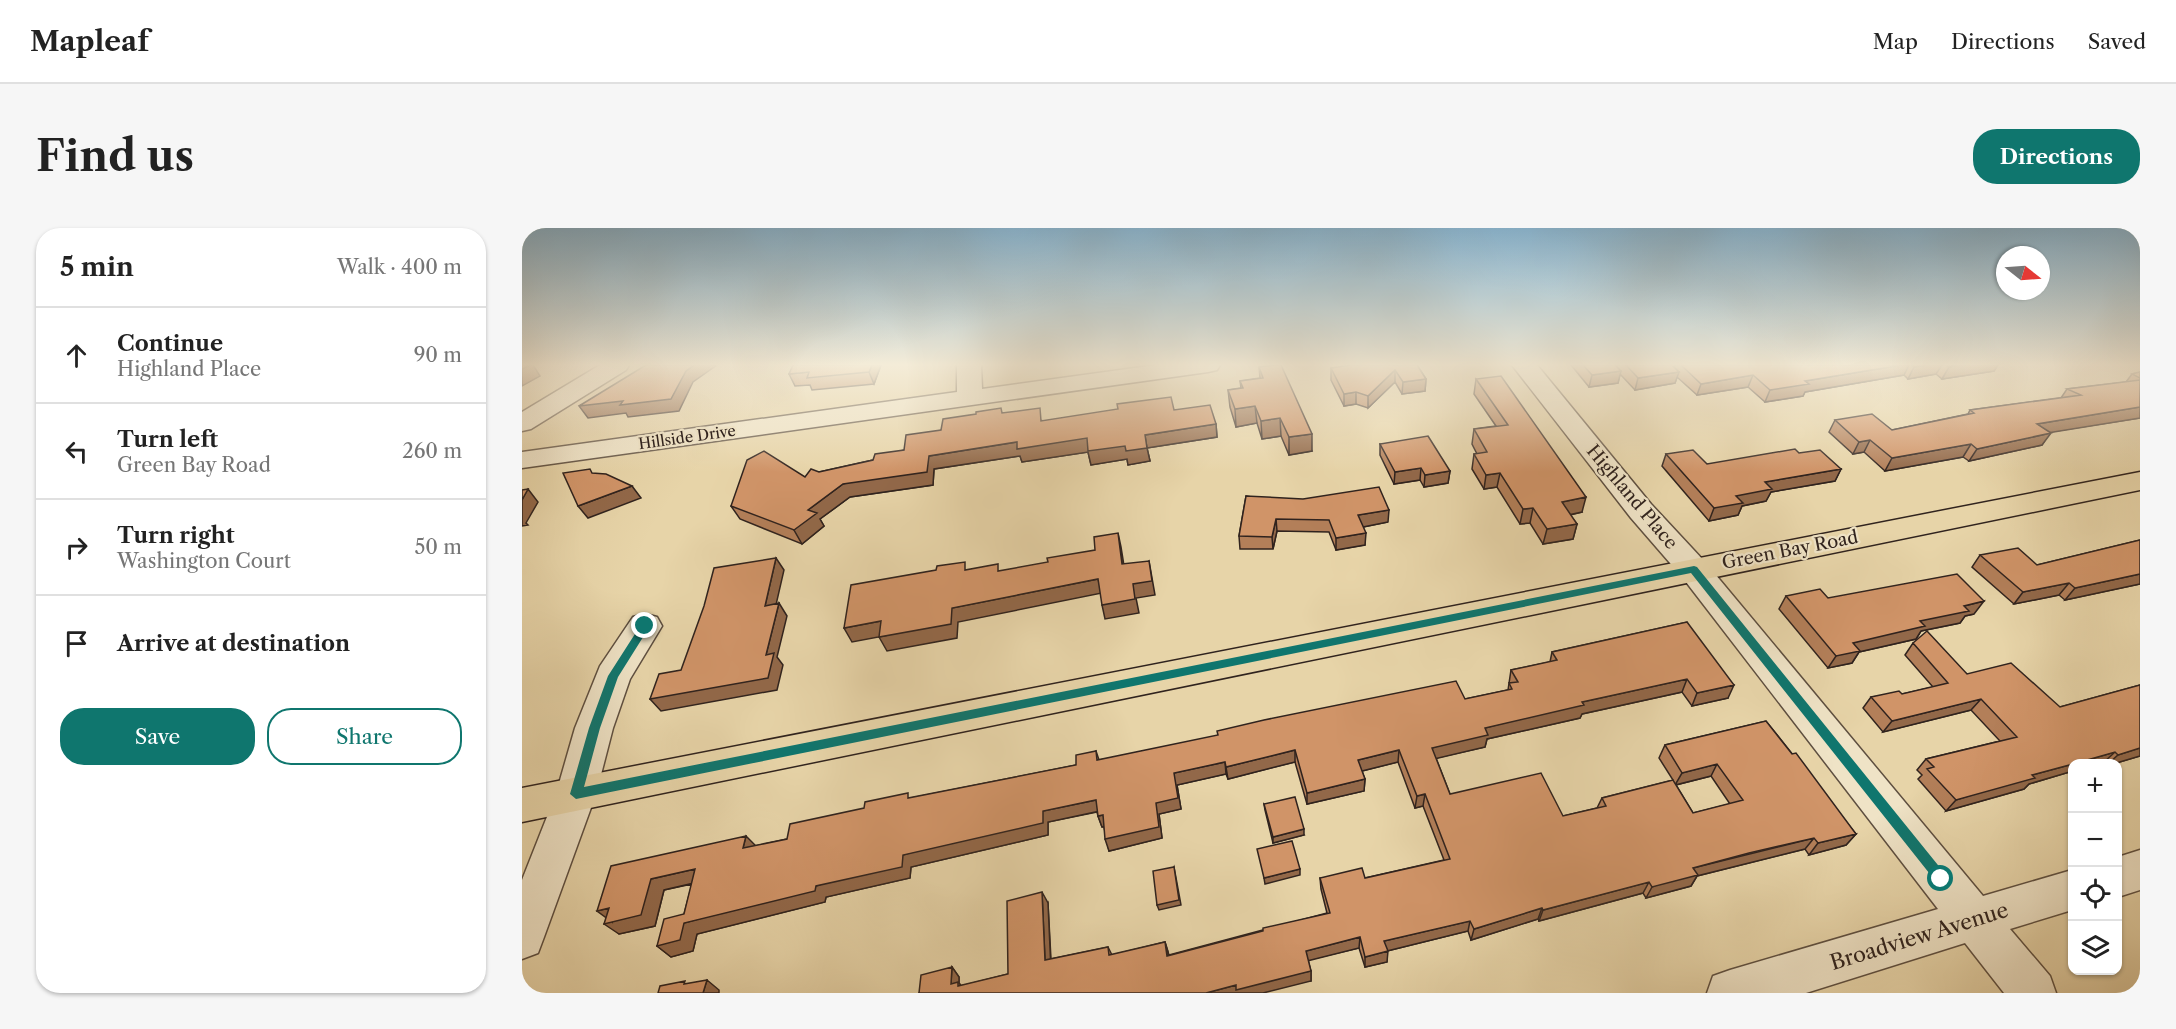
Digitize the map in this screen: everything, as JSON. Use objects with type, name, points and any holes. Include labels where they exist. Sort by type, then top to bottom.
[{"type":"main road","name":"Green Bay Road","points":[[522,805],[2140,480]]},
{"type":"street","points":[[522,423],[559,401]]},
{"type":"street","name":"Hillside Drive","points":[[522,460],[944,401]]},
{"type":"street","name":"Highland Place","points":[[1553,401],[1641,511],[1694,570],[2033,993]]},
{"type":"street","points":[[522,937],[576,794],[594,728],[613,676],[645,626]]},
{"type":"street","points":[[2122,876],[2140,870]]},
{"type":"street","name":"Broadview Avenue","points":[[1730,993],[2068,892]]},
{"type":"building","points":[[588,401],[657,401],[620,405],[623,401],[579,406]]},
{"type":"building","points":[[1172,401],[1174,410],[1210,405],[1216,424],[1145,435],[1147,448],[1126,451],[1125,446],[1088,451],[1087,438],[1017,449],[1017,442],[929,456],[927,472],[843,484],[808,510],[817,513],[794,530],[731,506],[747,460],[764,451],[805,477],[811,469],[819,472],[873,460],[875,454],[904,450],[906,435],[941,430],[943,419],[1001,408],[1002,413],[1040,408],[1041,421],[1118,409],[1117,404]]},
{"type":"building","points":[[1232,401],[1297,401],[1312,434],[1289,437],[1280,418],[1261,421],[1255,406],[1235,409]]},
{"type":"building","points":[[1491,401],[1518,401],[1586,497],[1562,502],[1577,524],[1547,529],[1533,508],[1523,509],[1500,473],[1486,475],[1474,454],[1487,452],[1474,429],[1508,425]]},
{"type":"building","points":[[2039,401],[2140,401],[2140,407],[2037,424],[2051,433],[1977,449],[1971,444],[1892,458],[1870,440],[1859,442],[1835,420],[1872,414],[1892,430],[1974,413],[1970,410]]},
{"type":"building","points":[[1428,436],[1450,471],[1425,475],[1421,468],[1395,472],[1380,444]]},
{"type":"building","points":[[1795,449],[1799,453],[1820,450],[1841,469],[1765,482],[1772,489],[1736,496],[1743,503],[1714,508],[1666,454],[1693,450],[1707,464]]},
{"type":"building","points":[[590,469],[592,473],[606,474],[632,486],[578,506],[563,473]]},
{"type":"building","points":[[1379,487],[1389,510],[1358,515],[1366,533],[1336,538],[1329,520],[1276,519],[1272,537],[1239,536],[1246,496],[1303,499]]},
{"type":"building","points":[[528,489],[522,500],[522,490]]},
{"type":"building","points":[[1118,533],[1122,564],[1149,561],[1152,581],[1133,584],[1135,599],[1102,605],[1098,579],[952,608],[951,624],[879,637],[881,621],[844,628],[851,585],[936,570],[937,566],[965,562],[965,570],[998,564],[998,571],[1048,562],[1047,558],[1095,550],[1094,537]]},
{"type":"building","points":[[2140,540],[2140,574],[2075,588],[2069,583],[2023,592],[1980,555],[2018,548],[2037,565]]},
{"type":"building","points":[[776,558],[765,606],[779,603],[766,655],[774,653],[768,678],[650,699],[659,674],[681,670],[704,606],[714,568]]},
{"type":"building","points":[[1957,574],[1984,601],[1964,606],[1969,611],[1920,621],[1925,626],[1853,643],[1860,651],[1836,656],[1786,596],[1820,589],[1828,598]]},
{"type":"building","points":[[1687,622],[1734,685],[1697,693],[1687,679],[1582,702],[1584,705],[1485,728],[1488,735],[1432,748],[1450,794],[1541,773],[1563,816],[1606,806],[1602,798],[1673,780],[1693,813],[1743,800],[1717,764],[1682,773],[1665,745],[1766,721],[1792,754],[1796,753],[1856,834],[1818,843],[1814,838],[1749,853],[1693,868],[1698,875],[1652,887],[1649,882],[1543,910],[1542,908],[1474,929],[1470,921],[1384,941],[1388,951],[1365,957],[1360,937],[1306,951],[1311,971],[1236,990],[1236,985],[1206,993],[919,993],[921,975],[952,967],[951,984],[958,982],[958,986],[1008,974],[1007,901],[1042,892],[1045,960],[1108,947],[1109,955],[1165,942],[1167,956],[1263,931],[1263,928],[1330,913],[1320,878],[1362,868],[1365,878],[1450,859],[1425,794],[1417,796],[1399,750],[1358,760],[1365,779],[1307,793],[1295,750],[1226,767],[1225,762],[1174,773],[1178,798],[1156,803],[1159,827],[1105,839],[1103,815],[1098,816],[1096,800],[1043,811],[1043,823],[903,855],[902,867],[816,886],[815,891],[684,923],[680,940],[657,946],[664,919],[684,914],[695,869],[651,879],[641,915],[604,924],[609,908],[597,911],[611,866],[746,836],[743,848],[787,839],[790,824],[864,808],[865,802],[908,793],[908,798],[1076,765],[1076,755],[1096,751],[1097,760],[1218,735],[1217,731],[1264,720],[1456,681],[1465,699],[1512,689],[1509,683],[1518,682],[1511,670],[1557,660],[1552,652]]},
{"type":"building","points":[[1927,631],[1967,674],[2011,663],[2060,707],[2140,685],[2140,748],[2118,755],[2115,752],[2090,759],[2068,759],[2068,765],[2032,775],[2035,778],[1956,800],[1927,769],[1934,767],[1926,759],[2017,737],[1981,699],[1892,721],[1871,697],[1899,691],[1902,694],[1948,683],[1913,643]]},
{"type":"building","points":[[1295,797],[1304,829],[1273,837],[1264,804]]},
{"type":"building","points":[[1292,841],[1300,869],[1264,878],[1257,849]]},
{"type":"building","points":[[1174,867],[1179,900],[1157,905],[1153,871]]},
{"type":"building","points":[[707,980],[703,993],[658,993],[660,986]]},
{"type":"route","points":[[645,626],[631,644],[613,676],[594,728],[576,794],[1694,570],[1941,879]]}]
